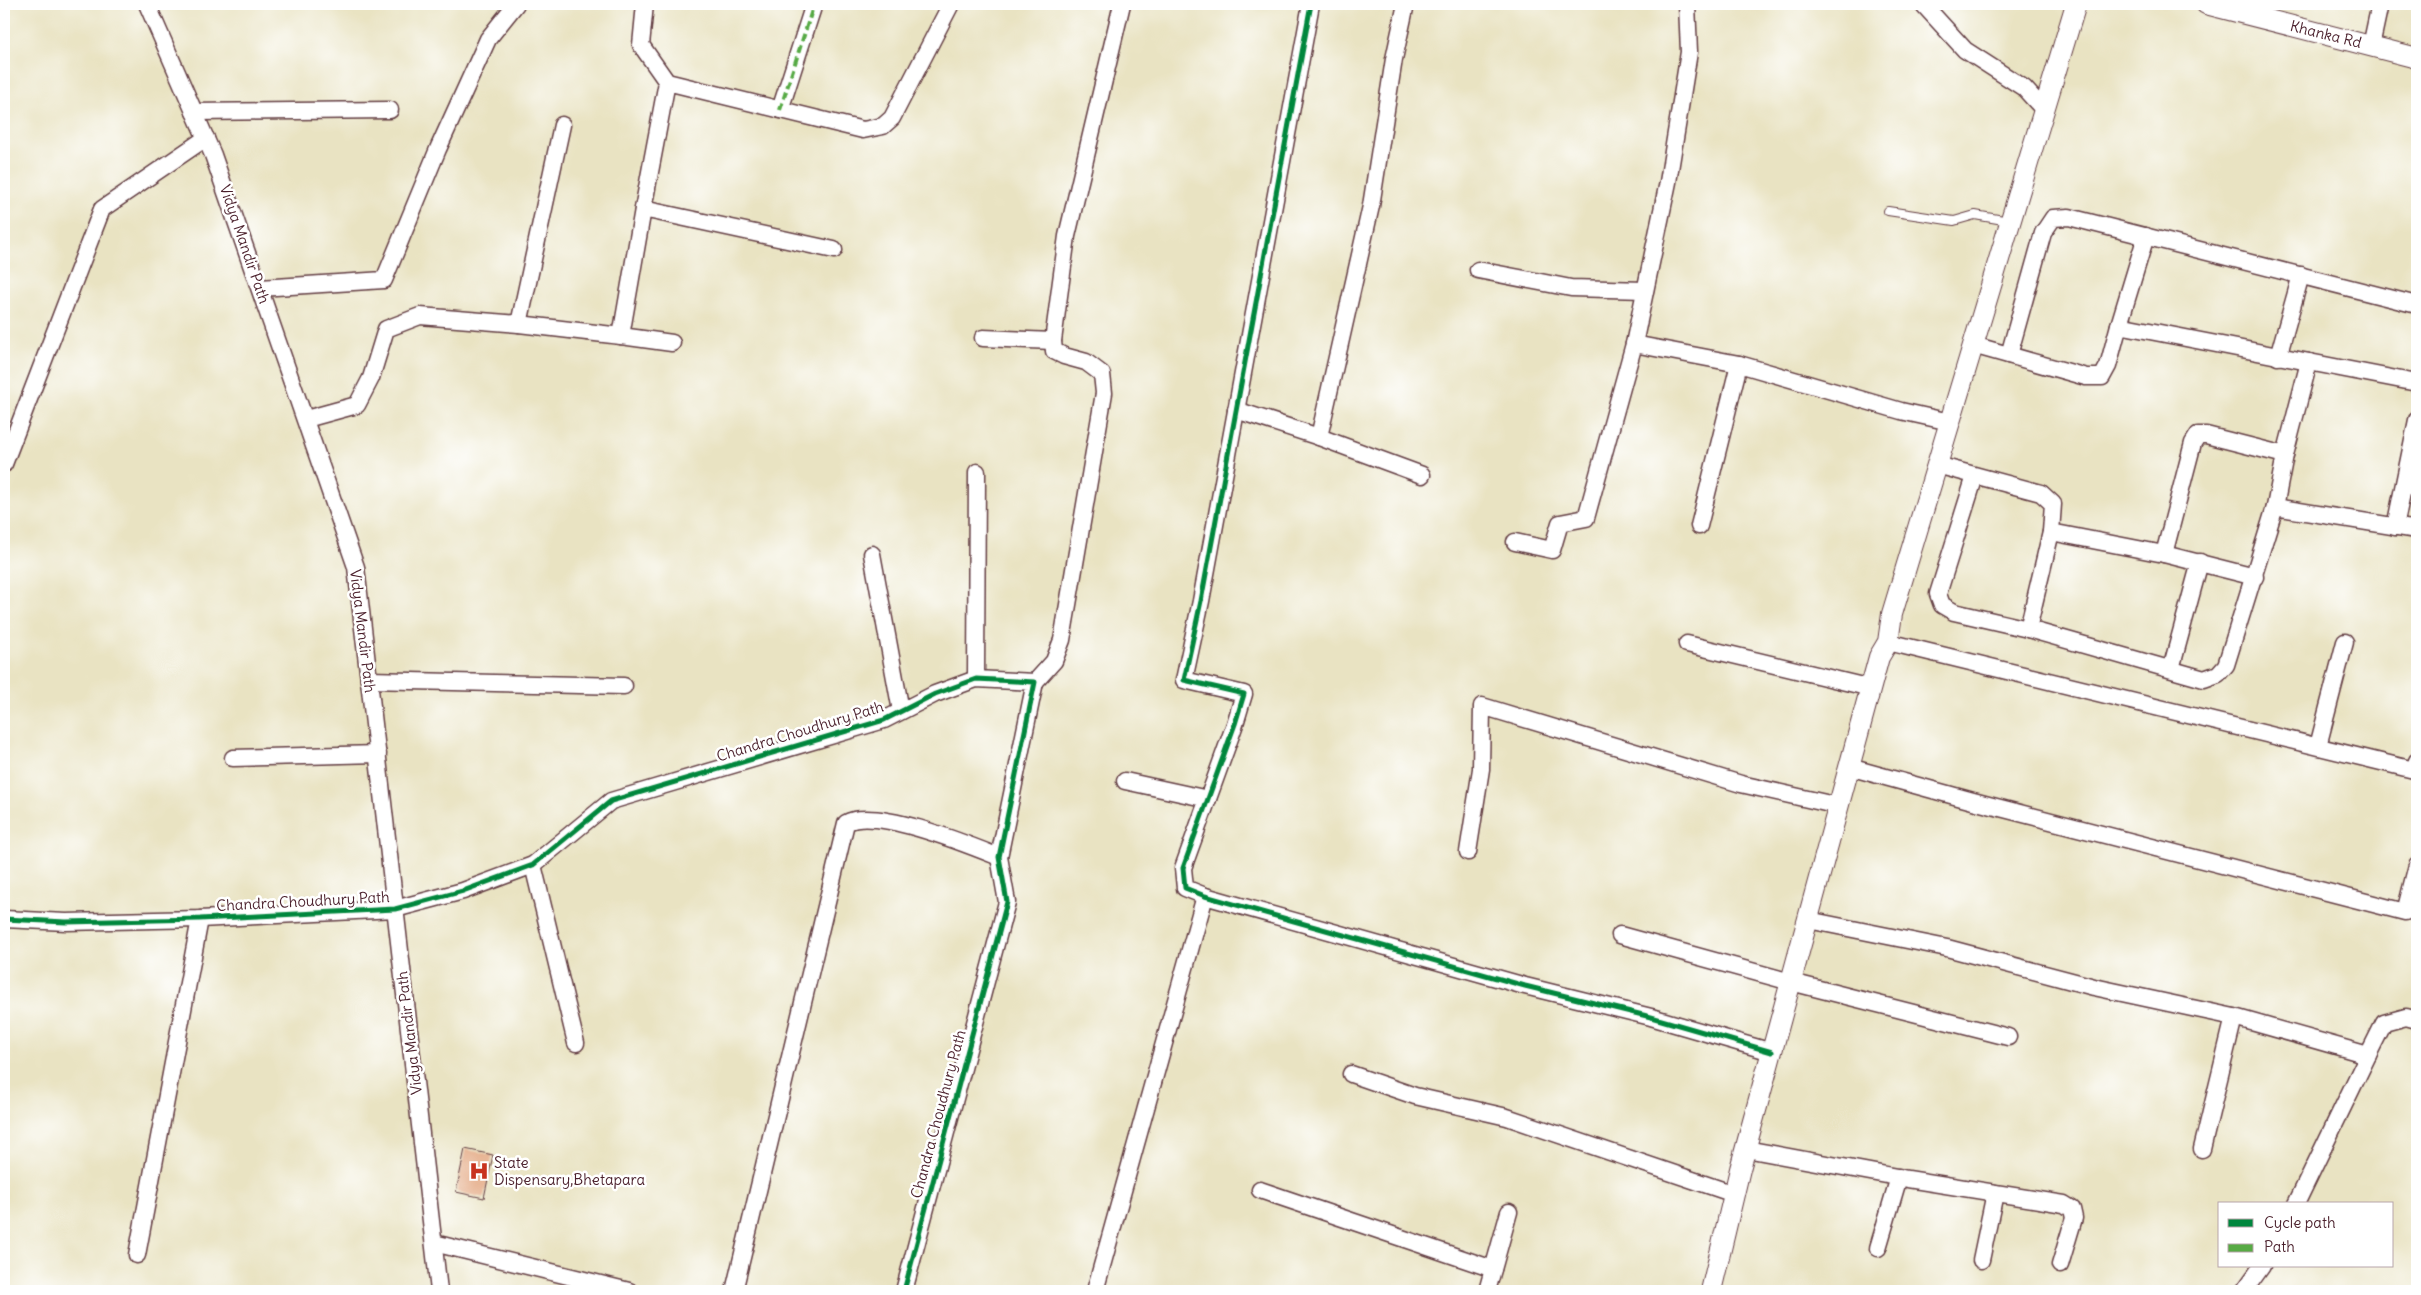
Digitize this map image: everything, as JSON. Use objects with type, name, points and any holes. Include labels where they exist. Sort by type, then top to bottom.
[{"type":"street","name":"Vidya Mandir Path","points":[[147,4],[206,138],[356,566],[439,1291]]},
{"type":"street","points":[[260,288],[384,280],[438,148],[488,39],[516,4]]},
{"type":"street","points":[[644,4],[641,45],[667,82],[863,130],[883,126],[892,118],[951,4]]},
{"type":"street","points":[[780,110],[814,4]]},
{"type":"street","points":[[1035,682],[1054,661],[1062,640],[1104,393],[1102,374],[1086,362],[1054,351],[1053,342],[1067,236],[1122,4]]},
{"type":"street","points":[[1311,4],[1184,680],[1244,694],[1183,868],[1186,888],[1205,896],[1525,986],[1651,1017],[1772,1052]]},
{"type":"street","points":[[1319,437],[1371,206],[1394,59],[1406,4]]},
{"type":"street","points":[[1515,542],[1552,550],[1560,522],[1586,518],[1634,344],[1668,182],[1689,52],[1687,4]]},
{"type":"street","points":[[1923,4],[1966,50],[2024,88],[2044,110]]},
{"type":"street","points":[[1710,1291],[1734,1194],[1879,657],[1888,642],[1892,614],[2076,4]]},
{"type":"street","name":"Khanka Rd","points":[[2206,4],[2417,58]]},
{"type":"street","points":[[2371,46],[2380,4]]},
{"type":"street","points":[[622,336],[667,82]]},
{"type":"street","points":[[194,112],[390,110]]},
{"type":"street","points":[[519,324],[562,125]]},
{"type":"street","points":[[4,464],[102,209],[206,138]]},
{"type":"street","points":[[643,209],[834,250]]},
{"type":"street","points":[[2009,355],[2043,233],[2053,218],[2069,217],[2417,305]]},
{"type":"street","points":[[1974,345],[2086,376],[2102,377],[2108,366],[2146,236]]},
{"type":"street","points":[[1478,270],[1572,288],[1645,290]]},
{"type":"street","points":[[2278,357],[2301,275]]},
{"type":"street","points":[[306,419],[357,405],[371,378],[386,329],[420,316],[519,324],[672,343]]},
{"type":"street","points":[[2119,325],[2417,383]]},
{"type":"street","points":[[983,338],[1053,342]]},
{"type":"street","points":[[1634,344],[1740,364],[1901,411],[1950,422]]},
{"type":"street","points":[[1975,476],[1938,594],[1942,605],[1954,612],[2028,629],[2171,668],[2204,679],[2218,674],[2226,665],[2275,507],[2284,455],[2309,362]]},
{"type":"street","points":[[1699,526],[1740,364]]},
{"type":"street","points":[[1236,410],[1319,437],[1422,475]]},
{"type":"street","points":[[2395,527],[2412,469],[2417,420]]},
{"type":"street","points":[[2164,554],[2193,444],[2198,435],[2206,435],[2284,455]]},
{"type":"street","points":[[1937,465],[2041,493],[2053,504],[2051,532],[2028,629]]},
{"type":"street","points":[[976,679],[977,472]]},
{"type":"street","points":[[2275,507],[2417,530]]},
{"type":"street","points":[[2051,532],[2164,554],[2254,577]]},
{"type":"street","points":[[872,554],[901,711]]},
{"type":"street","points":[[2171,668],[2200,562]]},
{"type":"street","points":[[1888,642],[2414,770],[2417,761]]},
{"type":"street","points":[[2318,746],[2346,642]]},
{"type":"street","points":[[1687,644],[1871,688]]},
{"type":"street","name":"Chandra Choudhury Path","points":[[4,919],[66,922],[395,910],[463,891],[533,865],[611,801],[884,720],[935,694],[976,679],[1035,682],[999,857],[1007,902],[904,1291]]},
{"type":"street","points":[[369,680],[624,686]]},
{"type":"street","points":[[1468,852],[1481,769],[1482,706],[1741,784],[1839,806]]},
{"type":"street","points":[[233,758],[378,754]]},
{"type":"street","points":[[1850,767],[1973,801],[2405,912],[2417,865]]},
{"type":"street","points":[[1124,781],[1208,798]]},
{"type":"street","points":[[734,1291],[846,823],[854,818],[870,818],[928,831],[999,857]]},
{"type":"street","points":[[533,865],[576,1042]]},
{"type":"street","points":[[1095,1291],[1205,896]]},
{"type":"street","points":[[137,1255],[200,918]]},
{"type":"street","points":[[1808,920],[1946,948],[2094,987],[2234,1017],[2368,1054]]},
{"type":"street","points":[[1620,935],[1791,982],[2008,1037]]},
{"type":"street","points":[[2202,1149],[2234,1017]]},
{"type":"street","points":[[2297,1202],[2384,1023],[2406,1017],[2417,1020]]},
{"type":"street","points":[[1351,1074],[1416,1096],[1507,1117],[1734,1194]]},
{"type":"street","points":[[1746,1149],[1899,1177],[2064,1204],[2072,1209],[2074,1218],[2060,1265]]},
{"type":"street","points":[[1878,1248],[1899,1177]]},
{"type":"street","points":[[1260,1190],[1493,1269]]},
{"type":"street","points":[[1980,1260],[1995,1193]]},
{"type":"street","points":[[1487,1291],[1509,1212]]},
{"type":"street","points":[[434,1243],[629,1291]]},
{"type":"street","points":[[2244,1291],[2261,1268]]},
{"type":"lane","points":[[1888,211],[1954,221],[1974,215],[1985,215],[2011,222]]},
{"type":"building","points":[[465,1149],[493,1155],[484,1198],[456,1192]]},
{"type":"marked path","points":[[780,110],[814,4]]},
{"type":"cycle path","points":[[1311,4],[1201,601],[1184,680],[1244,694],[1183,868],[1185,888],[1205,896],[1525,986],[1651,1017],[1772,1052]]},
{"type":"cycle path","points":[[4,919],[66,922],[200,919],[395,909],[463,891],[533,865],[611,801],[884,720],[935,694],[976,679],[1035,682],[999,857],[1007,902],[904,1291]]},
{"type":"place","name":"State Dispensary,Bhetapara","points":[[479,1171]]}]
